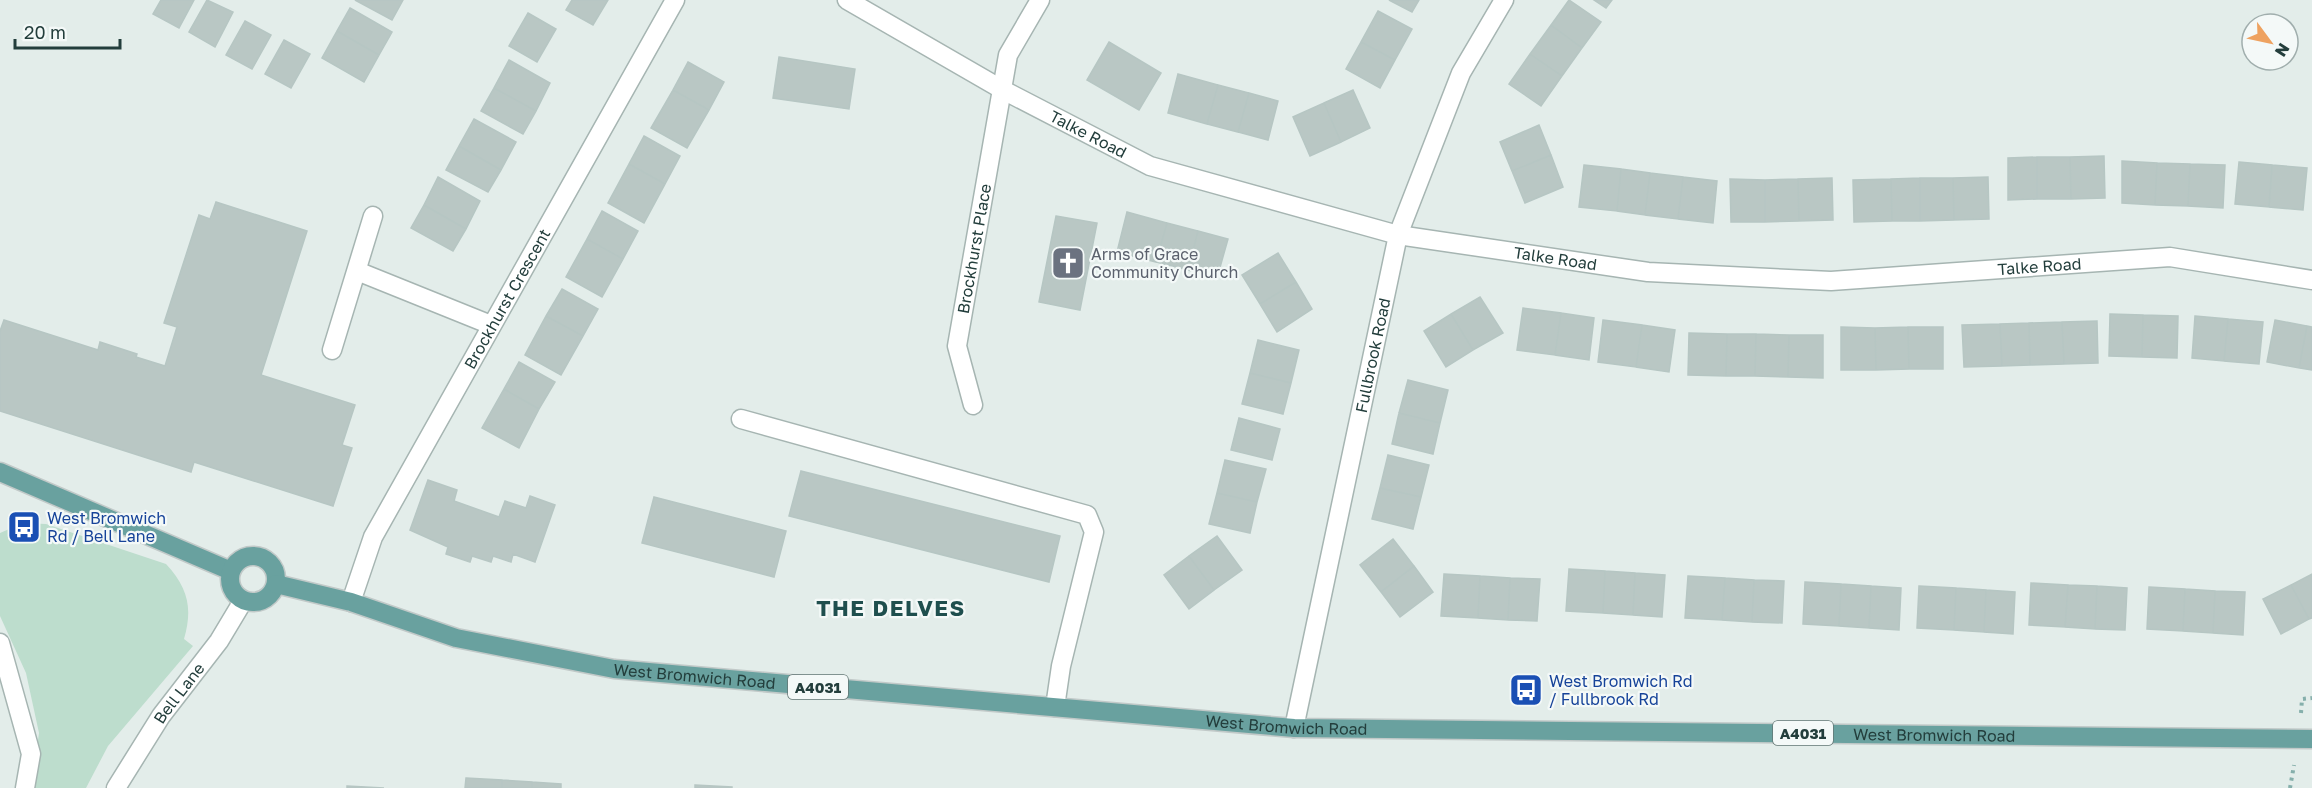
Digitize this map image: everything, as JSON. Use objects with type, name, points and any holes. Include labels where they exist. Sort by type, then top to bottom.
[{"type":"main road","points":[[0,472],[231,572]]},
{"type":"main road","points":[[255,555],[270,562],[277,576],[276,584],[273,591],[262,601],[243,601],[234,594],[231,587],[231,572],[240,559],[255,555]]},
{"type":"main road","name":"West Bromwich Road","points":[[276,584],[351,602],[456,638],[614,669],[1294,728],[2312,739]]},
{"type":"street","name":"Brockhurst Crescent","points":[[351,602],[373,537],[675,0]]},
{"type":"street","name":"Talke Road","points":[[847,0],[1003,90],[1150,166],[1398,235],[1648,272],[1831,282],[2170,257],[2312,280]]},
{"type":"street","name":"Brockhurst Place","points":[[973,405],[957,346],[1008,55],[1040,0]]},
{"type":"street","name":"Fullbrook Road","points":[[1294,728],[1398,235],[1461,73],[1504,0]]},
{"type":"street","points":[[332,350],[373,216]]},
{"type":"street","points":[[357,271],[491,325]]},
{"type":"street","points":[[741,419],[1087,515],[1094,532],[1061,666],[1055,707]]},
{"type":"street","name":"Bell Lane","points":[[116,788],[161,716],[219,641],[243,601]]},
{"type":"street","points":[[0,644],[31,754],[25,788]]},
{"type":"green space","points":[[23,523],[46,524],[166,564],[179,581],[187,599],[188,618],[184,639],[193,646],[108,746],[86,788],[31,788],[39,733],[26,673],[0,616],[0,533]]},
{"type":"building","points":[[161,0],[194,0],[179,28],[153,14]]},
{"type":"building","points":[[207,0],[233,12],[215,47],[189,32]]},
{"type":"building","points":[[355,0],[403,0],[392,20]]},
{"type":"building","points":[[572,0],[608,0],[593,25],[566,10]]},
{"type":"building","points":[[1389,0],[1419,0],[1412,12]]},
{"type":"building","points":[[1569,0],[1601,22],[1582,48],[1551,25]]},
{"type":"building","points":[[1594,0],[1612,0],[1606,8]]},
{"type":"building","points":[[350,8],[392,32],[379,55],[337,31]]},
{"type":"building","points":[[1378,11],[1412,29],[1395,60],[1361,42]]},
{"type":"building","points":[[528,13],[556,29],[537,62],[509,46]]},
{"type":"building","points":[[245,21],[271,35],[252,69],[226,55]]},
{"type":"building","points":[[1551,25],[1582,48],[1562,76],[1530,54]]},
{"type":"building","points":[[337,31],[379,55],[364,82],[322,58]]},
{"type":"building","points":[[284,40],[310,54],[291,88],[265,74]]},
{"type":"building","points":[[1109,42],[1161,73],[1139,110],[1087,80]]},
{"type":"building","points":[[1361,42],[1395,60],[1380,88],[1346,69]]},
{"type":"building","points":[[1530,54],[1562,76],[1541,106],[1509,84]]},
{"type":"building","points":[[779,57],[855,69],[849,109],[773,98]]},
{"type":"building","points":[[509,60],[550,83],[536,111],[494,88]]},
{"type":"building","points":[[688,62],[724,82],[709,110],[673,90]]},
{"type":"building","points":[[1178,74],[1218,85],[1207,124],[1168,113]]},
{"type":"building","points":[[1218,85],[1249,93],[1238,132],[1207,124]]},
{"type":"building","points":[[494,88],[536,111],[523,134],[481,111]]},
{"type":"building","points":[[673,90],[709,110],[687,148],[651,128]]},
{"type":"building","points":[[1353,90],[1370,128],[1341,142],[1324,103]]},
{"type":"building","points":[[1249,93],[1278,101],[1268,140],[1238,132]]},
{"type":"building","points":[[1324,103],[1341,142],[1310,156],[1293,117]]},
{"type":"building","points":[[474,119],[516,142],[501,170],[459,146]]},
{"type":"building","points":[[1539,125],[1551,155],[1512,171],[1500,142]]},
{"type":"building","points":[[644,136],[680,156],[665,184],[629,164]]},
{"type":"building","points":[[459,146],[501,170],[488,192],[446,170]]},
{"type":"building","points":[[1551,155],[1563,187],[1525,203],[1512,171]]},
{"type":"building","points":[[2104,156],[2105,198],[2071,199],[2070,157]]},
{"type":"building","points":[[2037,157],[2037,199],[2008,200],[2008,158]]},
{"type":"building","points":[[2037,157],[2070,157],[2071,199],[2037,199]]},
{"type":"building","points":[[2122,161],[2157,163],[2155,205],[2122,203]]},
{"type":"building","points":[[2239,162],[2272,165],[2269,207],[2235,204]]},
{"type":"building","points":[[2157,163],[2190,164],[2188,206],[2155,205]]},
{"type":"building","points":[[629,164],[665,184],[644,223],[608,203]]},
{"type":"building","points":[[2190,164],[2225,165],[2223,208],[2188,206]]},
{"type":"building","points":[[1584,165],[1621,169],[1617,211],[1579,207]]},
{"type":"building","points":[[2272,165],[2307,168],[2303,210],[2269,207]]},
{"type":"building","points":[[1621,169],[1650,173],[1645,215],[1617,211]]},
{"type":"building","points":[[1650,173],[1683,177],[1678,219],[1645,215]]},
{"type":"building","points":[[438,177],[480,201],[466,229],[424,205]]},
{"type":"building","points":[[1683,177],[1717,181],[1713,223],[1678,219]]},
{"type":"building","points":[[1988,177],[1989,219],[1954,220],[1953,178]]},
{"type":"building","points":[[1832,178],[1833,220],[1799,221],[1798,179]]},
{"type":"building","points":[[1920,178],[1953,178],[1954,220],[1920,221]]},
{"type":"building","points":[[1920,178],[1920,221],[1892,221],[1891,179]]},
{"type":"building","points":[[1730,179],[1765,180],[1765,222],[1731,222]]},
{"type":"building","points":[[1798,179],[1799,221],[1765,222],[1765,180]]},
{"type":"building","points":[[1891,179],[1892,221],[1854,222],[1853,180]]},
{"type":"building","points":[[216,202],[307,231],[261,375],[355,405],[342,445],[352,448],[333,506],[194,462],[191,472],[0,411],[0,331],[4,320],[98,350],[100,342],[165,366],[177,327],[164,323],[199,215],[210,219]]},
{"type":"building","points":[[424,205],[466,229],[453,251],[411,228]]},
{"type":"building","points":[[602,211],[638,231],[623,259],[587,239]]},
{"type":"building","points":[[1127,212],[1167,223],[1156,262],[1117,252]]},
{"type":"building","name":"Arms of Grace Community Church","points":[[1056,216],[1097,223],[1080,310],[1039,302]]},
{"type":"building","points":[[1167,223],[1198,231],[1188,270],[1156,262]]},
{"type":"building","points":[[1198,231],[1228,239],[1217,278],[1188,270]]},
{"type":"building","points":[[587,239],[623,259],[602,297],[566,277]]},
{"type":"building","points":[[1278,253],[1296,282],[1260,304],[1242,275]]},
{"type":"building","points":[[1296,282],[1312,309],[1277,332],[1260,304]]},
{"type":"building","points":[[562,289],[598,309],[583,336],[546,316]]},
{"type":"building","points":[[1480,297],[1503,333],[1473,350],[1451,314]]},
{"type":"building","points":[[1523,308],[1561,313],[1555,355],[1517,350]]},
{"type":"building","points":[[1561,313],[1594,318],[1589,360],[1555,355]]},
{"type":"building","points":[[1451,314],[1473,350],[1446,367],[1424,331]]},
{"type":"building","points":[[2110,314],[2143,315],[2142,357],[2109,356]]},
{"type":"building","points":[[2143,315],[2178,316],[2177,358],[2142,357]]},
{"type":"building","points":[[546,316],[583,336],[561,375],[525,355]]},
{"type":"building","points":[[2195,316],[2228,319],[2224,361],[2192,358]]},
{"type":"building","points":[[2228,319],[2263,322],[2259,364],[2224,361]]},
{"type":"building","points":[[1603,320],[1642,325],[1636,367],[1598,362]]},
{"type":"building","points":[[2275,320],[2307,326],[2299,368],[2267,362]]},
{"type":"building","points":[[2097,321],[2098,363],[2064,364],[2062,322]]},
{"type":"building","points":[[2062,322],[2064,364],[2030,365],[2029,323]]},
{"type":"building","points":[[2029,323],[2030,365],[2002,366],[2000,324]]},
{"type":"building","points":[[2000,324],[2002,366],[1964,367],[1962,325]]},
{"type":"building","points":[[1642,325],[1675,330],[1669,372],[1636,367]]},
{"type":"building","points":[[2307,326],[2312,327],[2312,370],[2299,368]]},
{"type":"building","points":[[1841,327],[1875,328],[1876,370],[1841,370]]},
{"type":"building","points":[[1908,327],[1909,369],[1876,370],[1875,328]]},
{"type":"building","points":[[1908,327],[1943,327],[1943,369],[1909,369]]},
{"type":"building","points":[[1689,333],[1727,334],[1726,376],[1688,375]]},
{"type":"building","points":[[1727,334],[1756,334],[1755,376],[1726,376]]},
{"type":"building","points":[[1756,334],[1789,335],[1788,377],[1755,376]]},
{"type":"building","points":[[1789,335],[1823,335],[1823,378],[1788,377]]},
{"type":"building","points":[[1258,340],[1299,350],[1291,383],[1250,373]]},
{"type":"building","points":[[519,362],[555,382],[539,409],[504,389]]},
{"type":"building","points":[[1250,373],[1291,383],[1283,414],[1242,404]]},
{"type":"building","points":[[1408,380],[1448,390],[1440,423],[1399,413]]},
{"type":"building","points":[[504,389],[539,409],[519,448],[482,428]]},
{"type":"building","points":[[1399,413],[1440,423],[1433,454],[1392,444]]},
{"type":"building","points":[[1239,418],[1280,429],[1272,460],[1231,450]]},
{"type":"building","points":[[1388,455],[1429,465],[1421,497],[1380,488]]},
{"type":"building","points":[[1225,460],[1266,469],[1257,502],[1217,493]]},
{"type":"building","points":[[801,471],[1060,536],[1049,582],[789,516]]},
{"type":"building","points":[[428,480],[457,490],[454,501],[499,517],[505,501],[526,508],[530,496],[555,505],[535,562],[513,554],[511,562],[493,556],[491,562],[472,556],[470,562],[446,554],[448,547],[410,530]]},
{"type":"building","points":[[1380,488],[1421,497],[1413,529],[1372,519]]},
{"type":"building","points":[[1217,493],[1257,502],[1250,533],[1209,524]]},
{"type":"building","points":[[654,497],[786,531],[774,577],[642,543]]},
{"type":"building","points":[[1217,536],[1242,570],[1214,590],[1189,556]]},
{"type":"building","points":[[1393,539],[1414,566],[1381,592],[1360,565]]},
{"type":"building","points":[[1189,556],[1214,590],[1189,609],[1164,575]]},
{"type":"building","points":[[1414,566],[1433,592],[1400,617],[1381,592]]},
{"type":"building","points":[[1569,569],[1605,571],[1603,613],[1566,611]]},
{"type":"building","points":[[1605,571],[1635,573],[1633,615],[1603,613]]},
{"type":"building","points":[[1635,573],[1665,575],[1662,617],[1633,615]]},
{"type":"building","points":[[1444,574],[1480,576],[1478,618],[1441,616]]},
{"type":"building","points":[[2312,574],[2312,618],[2309,619],[2291,585]]},
{"type":"building","points":[[1480,576],[1510,578],[1508,620],[1478,618]]},
{"type":"building","points":[[1688,576],[1725,578],[1722,620],[1685,618]]},
{"type":"building","points":[[1510,578],[1540,579],[1537,621],[1508,620]]},
{"type":"building","points":[[1725,578],[1754,580],[1752,622],[1722,620]]},
{"type":"building","points":[[1754,580],[1784,581],[1782,623],[1752,622]]},
{"type":"building","points":[[1805,582],[1841,584],[1839,626],[1803,624]]},
{"type":"building","points":[[2031,583],[2068,585],[2065,627],[2029,625]]},
{"type":"building","points":[[1841,584],[1871,586],[1869,628],[1839,626]]},
{"type":"building","points":[[2068,585],[2097,586],[2095,629],[2065,627]]},
{"type":"building","points":[[2291,585],[2309,619],[2281,634],[2263,599]]},
{"type":"building","points":[[1871,586],[1901,588],[1899,630],[1869,628]]},
{"type":"building","points":[[1919,586],[1956,588],[1954,630],[1917,628]]},
{"type":"building","points":[[2097,586],[2127,588],[2125,630],[2095,629]]},
{"type":"building","points":[[2149,587],[2185,589],[2183,631],[2147,629]]},
{"type":"building","points":[[1956,588],[1986,590],[1984,632],[1954,630]]},
{"type":"building","points":[[2185,589],[2215,591],[2213,633],[2183,631]]},
{"type":"building","points":[[1986,590],[2015,592],[2013,634],[1984,632]]},
{"type":"building","points":[[2215,591],[2245,592],[2243,635],[2213,633]]},
{"type":"building","points":[[466,778],[502,780],[502,788],[465,788]]},
{"type":"building","points":[[502,780],[532,782],[532,788],[502,788]]},
{"type":"building","points":[[532,782],[561,784],[561,788],[532,788]]},
{"type":"building","points":[[695,785],[732,787],[732,788],[695,788]]},
{"type":"building","points":[[347,786],[384,788],[347,788]]},
{"type":"place","name":"Arms of Grace Community Church","points":[[1068,263]]},
{"type":"place","name":"West Bromwich Rd / Bell Lane","points":[[24,527]]},
{"type":"place","name":"West Bromwich Rd / Fullbrook Rd","points":[[1526,690]]},
{"type":"district","name":"THE DELVES","points":[[891,607]]}]
